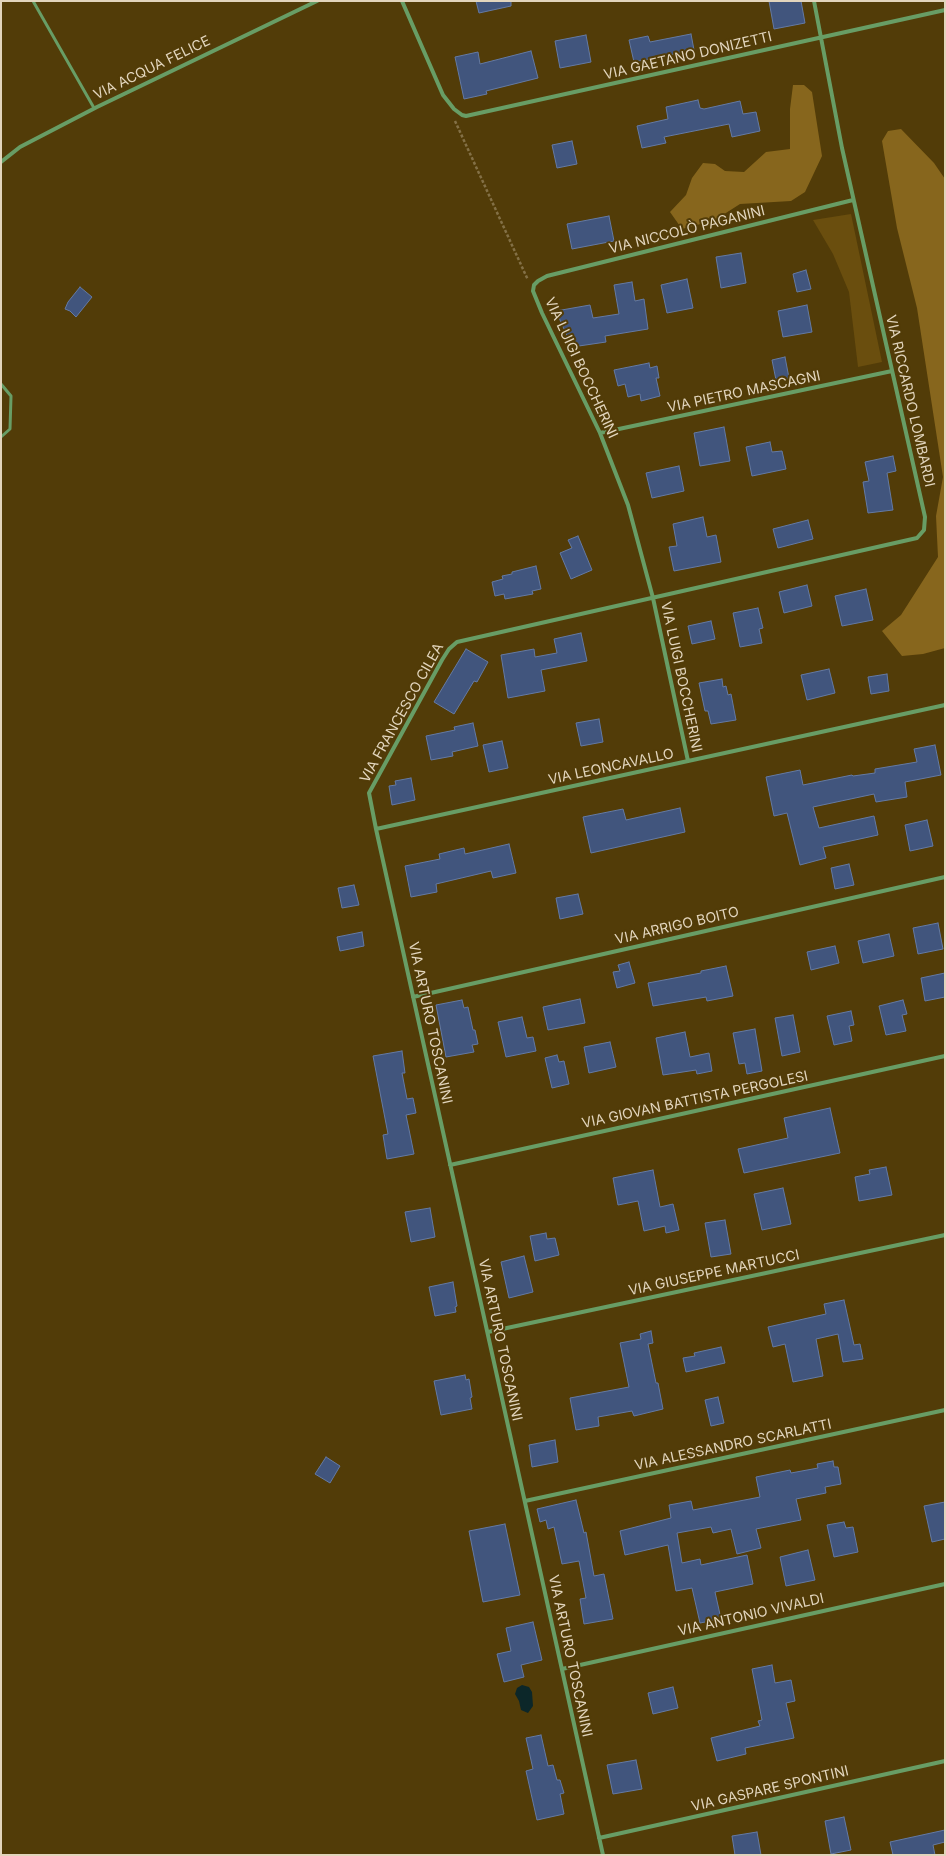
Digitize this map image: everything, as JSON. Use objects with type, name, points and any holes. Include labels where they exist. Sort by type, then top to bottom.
[{"type":"street","name":"VIA ACQUA FELICE","points":[[1,162],[20,147],[95,107],[317,1]]},
{"type":"street","name":"VIA GAETANO DONIZETTI","points":[[402,1],[444,95],[458,113],[462,115],[473,115],[945,10]]},
{"type":"street","name":"VIA RICCARDO LOMBARDI","points":[[653,598],[917,538],[924,530],[925,517],[842,148],[814,1]]},
{"type":"street","name":"VIA NICCOLÒ PAGANINI","points":[[533,292],[535,283],[547,276],[854,200]]},
{"type":"street","name":"VIA LUIGI BOCCHERINI","points":[[533,292],[600,433],[628,505],[653,598],[688,761]]},
{"type":"street","name":"VIA PIETRO MASCAGNI","points":[[600,433],[892,372]]},
{"type":"street","name":"VIA FRANCESCO CILEA","points":[[376,829],[370,800],[371,788],[442,660],[452,645],[457,642],[653,598]]},
{"type":"street","name":"VIA LEONCAVALLO","points":[[376,829],[945,705]]},
{"type":"street","name":"VIA ARTURO TOSCANINI","points":[[376,829],[603,1855]]},
{"type":"street","name":"VIA ARRIGO BOITO","points":[[413,997],[945,877]]},
{"type":"street","name":"VIA GIOVAN BATTISTA PERGOLESI","points":[[450,1165],[945,1056]]},
{"type":"street","name":"VIA GIUSEPPE MARTUCCI","points":[[488,1332],[945,1235]]},
{"type":"street","name":"VIA ALESSANDRO SCARLATTI","points":[[525,1501],[945,1410]]},
{"type":"street","name":"VIA ANTONIO VIVALDI","points":[[562,1669],[945,1584]]},
{"type":"street","name":"VIA GASPARE SPONTINI","points":[[599,1838],[945,1761]]},
{"type":"lane","points":[[33,1],[95,107]]},
{"type":"lane","points":[[1,384],[11,396],[10,429],[1,437]]},
{"type":"path","name":"VIA LUIGI BOCCHERINI","points":[[453,117],[533,292]]},
{"type":"shaded area","points":[[793,85],[804,85],[812,92],[822,156],[805,192],[791,201],[740,204],[715,220],[682,229],[670,212],[686,195],[692,178],[703,163],[715,164],[725,171],[744,172],[766,152],[790,149],[790,109]]},
{"type":"shaded area","points":[[901,129],[934,163],[945,179],[945,648],[923,654],[902,656],[882,631],[901,615],[938,557],[936,516],[943,477],[917,308],[897,228],[882,141],[888,131]]},
{"type":"shaded area","points":[[851,214],[882,362],[858,367],[849,292],[833,254],[813,220]]},
{"type":"water","points":[[522,1685],[529,1687],[532,1692],[533,1706],[528,1713],[521,1710],[519,1701],[515,1694],[517,1688]]},
{"type":"building","points":[[476,1],[511,1],[511,6],[479,13]]},
{"type":"building","points":[[769,1],[801,1],[805,23],[774,29]]},
{"type":"building","points":[[691,34],[694,50],[634,62],[629,40],[648,36],[650,42]]},
{"type":"building","points":[[586,35],[591,62],[560,68],[555,41]]},
{"type":"building","points":[[531,51],[538,78],[486,91],[487,94],[464,99],[455,57],[478,52],[480,64]]},
{"type":"building","points":[[698,100],[700,108],[704,109],[740,101],[743,114],[756,112],[760,131],[732,137],[729,124],[664,137],[666,143],[642,148],[637,126],[668,119],[666,107]]},
{"type":"building","points":[[572,141],[577,164],[557,168],[552,145]]},
{"type":"building","points":[[609,216],[614,241],[572,249],[567,224]]},
{"type":"building","points":[[741,253],[746,283],[721,288],[716,257]]},
{"type":"building","points":[[806,270],[811,289],[797,292],[793,274]]},
{"type":"building","points":[[687,279],[693,308],[667,313],[661,285]]},
{"type":"building","points":[[632,282],[635,301],[644,299],[648,329],[605,336],[606,342],[572,347],[556,311],[590,305],[593,318],[619,314],[614,285]]},
{"type":"building","points":[[80,287],[92,297],[76,317],[70,311],[65,309],[68,302]]},
{"type":"building","points":[[807,305],[812,332],[783,337],[778,311]]},
{"type":"building","points":[[785,357],[789,378],[776,380],[772,360]]},
{"type":"building","points":[[649,363],[650,368],[657,366],[659,378],[656,378],[660,396],[641,401],[640,394],[628,397],[625,384],[618,386],[614,370]]},
{"type":"building","points":[[724,427],[730,461],[700,466],[694,433]]},
{"type":"building","points":[[770,442],[772,452],[782,451],[786,469],[752,476],[746,447]]},
{"type":"building","points":[[893,456],[896,471],[887,473],[893,510],[868,513],[863,482],[869,481],[865,462]]},
{"type":"building","points":[[679,466],[684,491],[652,498],[646,473]]},
{"type":"building","points":[[703,517],[707,537],[716,535],[721,562],[674,571],[669,547],[677,546],[673,524]]},
{"type":"building","points":[[808,520],[813,539],[778,548],[773,529]]},
{"type":"building","points":[[578,536],[592,570],[571,579],[560,553],[572,548],[568,540]]},
{"type":"building","points":[[536,566],[541,589],[532,591],[533,594],[505,599],[504,594],[495,596],[492,582],[503,579],[502,576],[512,574],[512,572]]},
{"type":"building","points":[[807,585],[812,606],[784,613],[779,592]]},
{"type":"building","points":[[866,589],[873,620],[842,626],[835,596]]},
{"type":"building","points":[[758,608],[763,628],[759,629],[762,643],[740,647],[733,613]]},
{"type":"building","points":[[711,621],[715,639],[692,644],[688,626]]},
{"type":"building","points":[[581,633],[587,661],[541,670],[545,691],[508,698],[501,655],[534,649],[535,657],[557,653],[554,639]]},
{"type":"building","points":[[466,649],[488,662],[477,682],[474,681],[454,714],[434,702]]},
{"type":"building","points":[[829,669],[835,693],[807,700],[801,675]]},
{"type":"building","points":[[887,674],[889,691],[871,694],[868,677]]},
{"type":"building","points":[[722,679],[723,687],[726,686],[728,695],[731,694],[736,720],[711,724],[708,711],[705,711],[699,683]]},
{"type":"building","points":[[599,719],[603,742],[581,746],[576,723]]},
{"type":"building","points":[[473,723],[478,746],[452,752],[453,756],[431,760],[426,736],[455,730],[454,727]]},
{"type":"building","points":[[502,741],[508,768],[489,772],[483,745]]},
{"type":"building","points":[[935,745],[941,775],[905,782],[907,797],[876,802],[874,794],[813,807],[819,828],[874,816],[878,835],[823,847],[826,858],[800,865],[787,813],[774,816],[766,777],[800,770],[803,785],[852,775],[875,773],[875,769],[917,762],[914,749]]},
{"type":"building","points":[[411,778],[415,800],[392,805],[389,786],[396,785],[395,781]]},
{"type":"building","points":[[680,808],[685,832],[591,853],[583,817],[623,809],[626,820]]},
{"type":"building","points":[[927,820],[933,846],[910,851],[905,825]]},
{"type":"building","points":[[509,844],[516,873],[493,878],[491,871],[436,884],[437,892],[411,897],[405,866],[440,859],[439,854],[464,848],[465,854]]},
{"type":"building","points":[[849,864],[854,885],[835,889],[831,868]]},
{"type":"building","points":[[354,885],[359,905],[342,908],[338,888]]},
{"type":"building","points":[[578,894],[583,914],[560,919],[556,898]]},
{"type":"building","points":[[938,923],[943,949],[918,954],[913,928]]},
{"type":"building","points":[[362,932],[364,946],[340,951],[337,937]]},
{"type":"building","points":[[889,934],[894,956],[863,963],[858,941]]},
{"type":"building","points":[[835,946],[839,963],[811,970],[807,952]]},
{"type":"building","points":[[629,962],[635,983],[617,988],[613,972],[620,971],[618,965]]},
{"type":"building","points":[[726,966],[733,996],[707,1001],[706,997],[653,1006],[648,983],[701,973],[701,971]]},
{"type":"building","points":[[945,973],[945,997],[925,1001],[921,978]]},
{"type":"building","points":[[580,999],[585,1023],[548,1030],[543,1007]]},
{"type":"building","points":[[462,1000],[464,1008],[468,1007],[478,1044],[472,1045],[474,1052],[446,1057],[436,1005]]},
{"type":"building","points":[[903,1000],[907,1014],[902,1015],[906,1031],[886,1035],[879,1006]]},
{"type":"building","points":[[851,1011],[854,1025],[849,1026],[852,1041],[834,1045],[827,1016]]},
{"type":"building","points":[[793,1015],[800,1052],[782,1056],[775,1018]]},
{"type":"building","points":[[522,1017],[527,1038],[533,1037],[536,1051],[506,1057],[498,1022]]},
{"type":"building","points":[[755,1029],[762,1071],[747,1074],[745,1063],[739,1064],[733,1033]]},
{"type":"building","points":[[685,1032],[690,1057],[709,1053],[712,1071],[697,1074],[696,1070],[663,1075],[656,1038]]},
{"type":"building","points":[[610,1042],[616,1067],[589,1073],[584,1047]]},
{"type":"building","points":[[402,1051],[405,1073],[402,1073],[407,1099],[413,1098],[416,1113],[406,1115],[414,1154],[387,1159],[383,1135],[388,1134],[373,1056]]},
{"type":"building","points":[[557,1055],[559,1062],[564,1061],[569,1084],[552,1088],[545,1058]]},
{"type":"building","points":[[830,1108],[840,1153],[744,1173],[738,1149],[788,1138],[784,1118]]},
{"type":"building","points":[[886,1167],[892,1195],[859,1201],[855,1177],[870,1174],[869,1170]]},
{"type":"building","points":[[653,1170],[660,1207],[673,1204],[679,1230],[666,1233],[665,1226],[644,1231],[638,1201],[618,1205],[613,1178]]},
{"type":"building","points":[[783,1188],[791,1224],[762,1230],[754,1194]]},
{"type":"building","points":[[430,1208],[435,1237],[411,1242],[405,1212]]},
{"type":"building","points":[[725,1220],[731,1254],[711,1257],[705,1223]]},
{"type":"building","points":[[546,1233],[547,1239],[555,1238],[559,1255],[535,1261],[530,1236]]},
{"type":"building","points":[[524,1256],[533,1292],[509,1298],[501,1262]]},
{"type":"building","points":[[453,1282],[457,1306],[455,1307],[456,1312],[435,1316],[429,1287]]},
{"type":"building","points":[[844,1300],[854,1345],[860,1344],[863,1359],[843,1362],[838,1334],[816,1339],[823,1376],[793,1382],[785,1344],[773,1347],[768,1327],[826,1314],[824,1304]]},
{"type":"building","points":[[651,1331],[653,1343],[648,1344],[663,1409],[634,1416],[632,1411],[598,1417],[599,1426],[576,1430],[570,1398],[629,1387],[620,1343],[641,1339],[640,1334]]},
{"type":"building","points":[[721,1347],[725,1363],[686,1372],[683,1358],[695,1356],[694,1353]]},
{"type":"building","points":[[465,1375],[466,1380],[469,1379],[472,1409],[441,1415],[434,1381]]},
{"type":"building","points":[[718,1397],[724,1423],[711,1426],[705,1400]]},
{"type":"building","points":[[555,1440],[558,1462],[532,1467],[529,1445]]},
{"type":"building","points":[[326,1457],[340,1466],[330,1483],[315,1474]]},
{"type":"building","points":[[833,1461],[834,1467],[838,1467],[841,1484],[825,1487],[826,1493],[796,1499],[801,1520],[756,1529],[761,1548],[737,1554],[731,1529],[713,1533],[711,1527],[677,1533],[682,1563],[700,1559],[701,1565],[747,1555],[753,1584],[715,1592],[721,1619],[700,1623],[692,1588],[676,1591],[668,1545],[625,1555],[620,1531],[671,1518],[669,1505],[691,1501],[693,1510],[760,1497],[756,1477],[790,1470],[791,1473],[818,1468],[817,1464]]},
{"type":"building","points":[[576,1500],[584,1533],[586,1532],[594,1576],[604,1574],[613,1619],[584,1624],[580,1599],[586,1598],[579,1561],[562,1564],[554,1527],[548,1529],[546,1520],[540,1522],[537,1509]]},
{"type":"building","points":[[945,1502],[945,1539],[932,1542],[924,1506]]},
{"type":"building","points":[[844,1522],[846,1528],[853,1527],[858,1552],[834,1557],[827,1525]]},
{"type":"building","points":[[505,1524],[520,1595],[483,1602],[469,1531]]},
{"type":"building","points":[[808,1550],[815,1580],[786,1586],[780,1557]]},
{"type":"building","points":[[533,1622],[542,1660],[521,1665],[524,1677],[504,1682],[497,1654],[511,1651],[506,1628]]},
{"type":"building","points":[[772,1665],[775,1683],[791,1680],[795,1701],[786,1703],[794,1738],[745,1748],[746,1754],[717,1761],[711,1738],[760,1726],[758,1721],[762,1720],[752,1669]]},
{"type":"building","points":[[673,1687],[678,1708],[653,1714],[648,1693]]},
{"type":"building","points":[[541,1735],[548,1766],[553,1765],[557,1780],[560,1780],[564,1793],[560,1794],[564,1814],[537,1820],[526,1771],[533,1769],[526,1738]]},
{"type":"building","points":[[636,1760],[642,1789],[613,1794],[607,1765]]},
{"type":"building","points":[[844,1817],[851,1850],[831,1854],[825,1821]]},
{"type":"building","points":[[945,1830],[945,1842],[933,1845],[935,1855],[893,1855],[890,1842]]},
{"type":"building","points":[[757,1832],[761,1855],[735,1855],[732,1836]]}]
